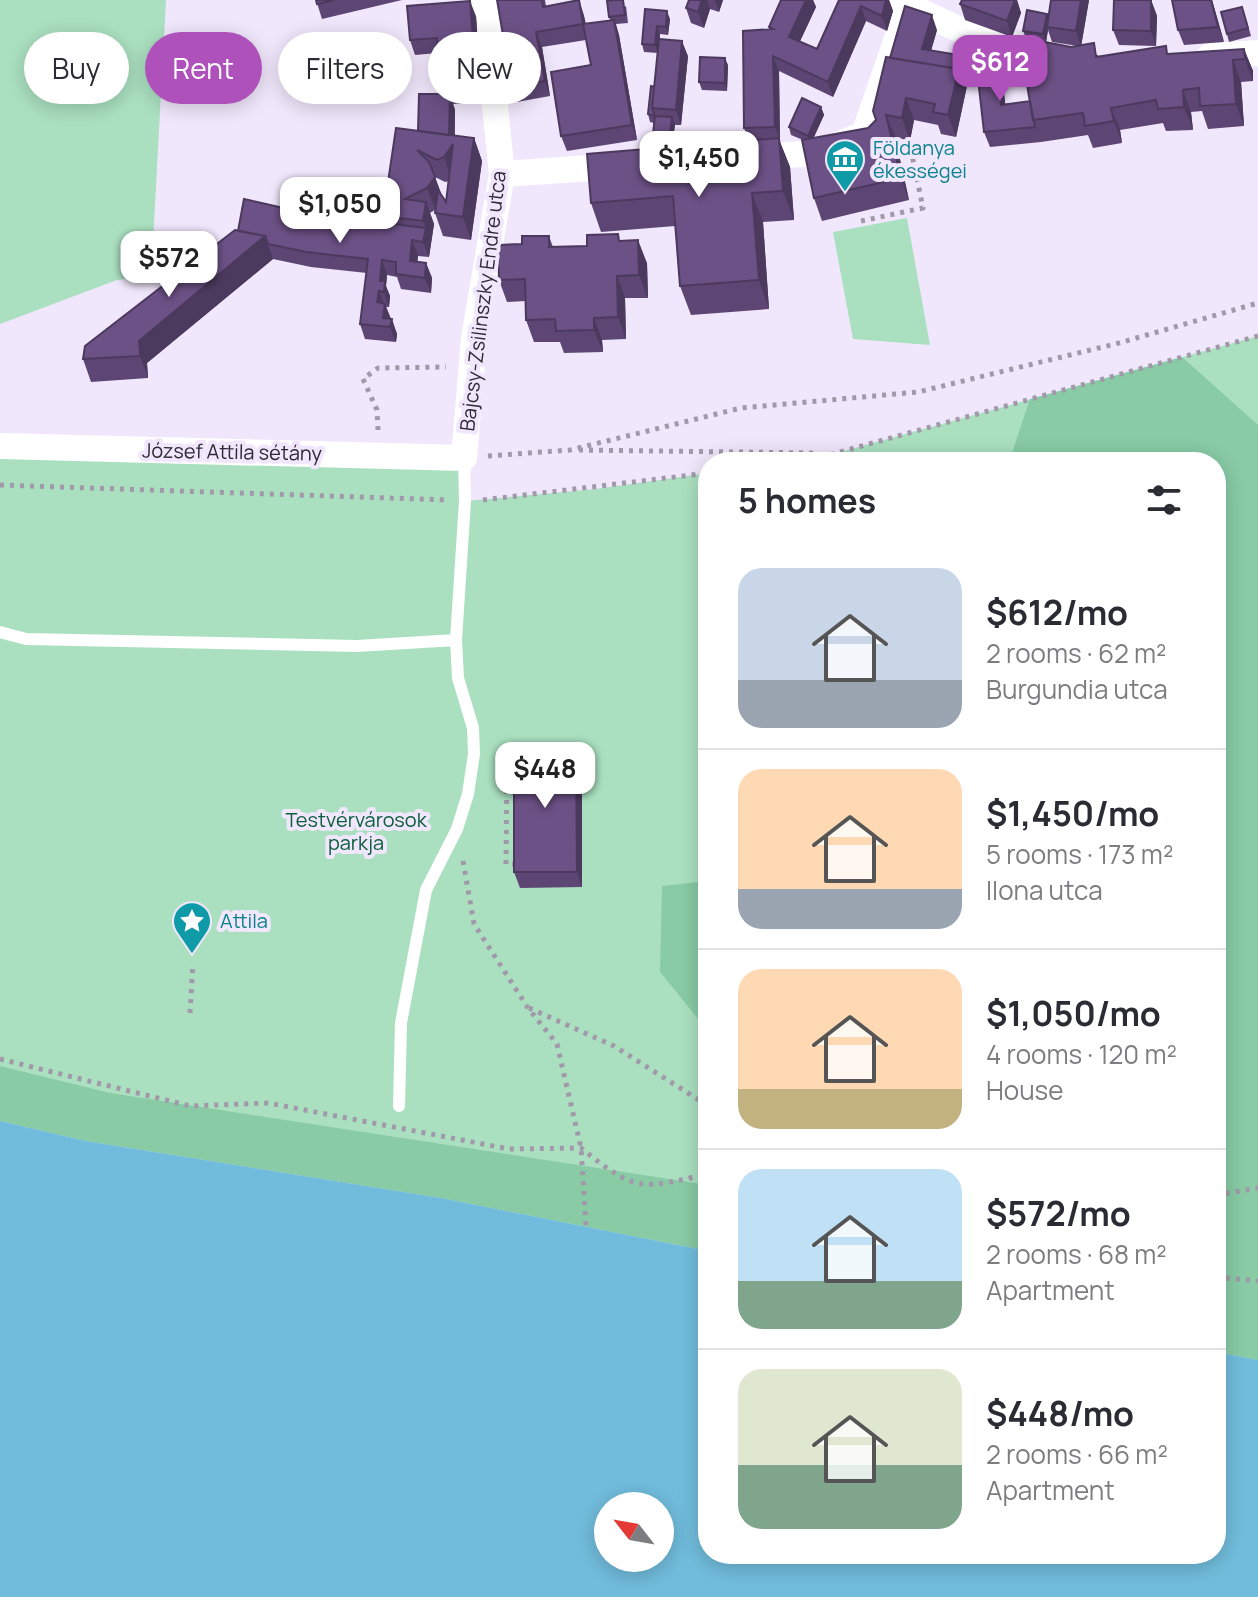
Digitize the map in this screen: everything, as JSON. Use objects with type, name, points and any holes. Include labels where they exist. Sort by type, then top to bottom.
[{"type":"street","name":"Bajcsy-Zsilinszky Endre utca","points":[[464,458],[471,367],[502,174],[484,0]]},
{"type":"street","points":[[723,159],[818,153],[864,134],[903,4],[969,34],[1058,56],[1086,57]]},
{"type":"street","points":[[1186,58],[1258,53]]},
{"type":"street","points":[[502,174],[644,165]]},
{"type":"street","name":"József Attila sétány","points":[[0,446],[464,458]]},
{"type":"lane","points":[[399,1106],[401,1023],[426,890],[457,829],[468,794],[474,754],[473,728],[458,678],[456,640],[465,501],[464,458]]},
{"type":"lane","points":[[0,632],[26,639],[357,646],[456,640]]},
{"type":"path","points":[[861,221],[923,208],[911,150],[898,147]]},
{"type":"path","points":[[570,450],[741,408],[918,392],[1119,343],[1258,303]]},
{"type":"path","points":[[840,452],[1258,336]]},
{"type":"path","points":[[379,456],[377,410],[363,379],[378,368],[471,367]]},
{"type":"path","points":[[464,458],[570,450],[702,452]]},
{"type":"path","points":[[0,485],[465,501],[596,489],[698,474]]},
{"type":"path","points":[[507,760],[506,864],[520,864]]},
{"type":"path","points":[[457,829],[474,924],[528,1008],[557,1044],[581,1148],[586,1226]]},
{"type":"path","points":[[190,1013],[193,963]]},
{"type":"path","points":[[528,1008],[614,1046],[698,1099]]},
{"type":"path","points":[[0,1059],[190,1106],[268,1103],[509,1149],[581,1148],[617,1177],[650,1187],[698,1176]]},
{"type":"path","points":[[1226,1193],[1258,1188]]},
{"type":"path","points":[[1226,1278],[1258,1281]]},
{"type":"green space","points":[[0,0],[166,0],[164,32],[145,32],[145,104],[160,104],[153,242],[156,275],[117,280],[0,324]]},
{"type":"green space","points":[[907,218],[930,345],[853,339],[833,232]]},
{"type":"green space","points":[[1258,336],[1258,1360],[1226,1354],[1226,452],[840,452]]},
{"type":"green space","points":[[1182,357],[1258,425],[1258,1360],[1226,1354],[1226,452],[1012,452],[1030,399]]},
{"type":"green space","name":"Testvérvárosok parkja","points":[[0,446],[464,458],[466,501],[596,489],[698,474],[698,1249],[441,1198],[86,1141],[0,1121]]},
{"type":"green space","points":[[698,882],[698,1019],[660,972],[662,886]]},
{"type":"green space","points":[[0,1066],[110,1093],[698,1183],[698,1249],[441,1198],[86,1141],[0,1121]]},
{"type":"water","points":[[0,1121],[86,1141],[441,1198],[698,1249],[698,1564],[1226,1564],[1226,1354],[1258,1360],[1258,1597],[0,1597]]},
{"type":"building","points":[[497,0],[542,0],[543,7],[579,0],[583,24],[536,32],[503,32]]},
{"type":"building","points":[[623,0],[625,15],[609,17],[607,1]]},
{"type":"building","points":[[689,0],[702,0],[698,12],[686,8]]},
{"type":"building","points":[[781,0],[806,0],[789,37],[817,49],[839,0],[886,0],[882,16],[861,6],[828,82],[773,56],[775,127],[744,128],[743,31],[773,29],[769,27]]},
{"type":"building","points":[[962,0],[1015,0],[1007,21],[960,4]]},
{"type":"building","points":[[1051,0],[1081,0],[1076,31],[1047,27]]},
{"type":"building","points":[[1114,0],[1151,0],[1151,31],[1113,30]]},
{"type":"building","points":[[1172,0],[1211,0],[1218,27],[1178,30]]},
{"type":"building","points":[[470,1],[473,32],[428,32],[428,39],[412,40],[407,6]]},
{"type":"building","points":[[905,6],[932,15],[922,49],[965,56],[961,76],[959,69],[890,58]]},
{"type":"building","points":[[1242,7],[1248,28],[1227,34],[1221,12]]},
{"type":"building","points":[[645,9],[667,11],[666,27],[657,26],[655,45],[642,44]]},
{"type":"building","points":[[1027,10],[1047,14],[1043,34],[1023,31]]},
{"type":"building","points":[[614,20],[632,125],[561,136],[551,72],[591,65],[583,24]]},
{"type":"building","points":[[1019,37],[1071,47],[1094,43],[1096,57],[1166,46],[1167,54],[1244,49],[1245,59],[1233,60],[1236,104],[1200,106],[1199,88],[1183,90],[1184,107],[1158,109],[1156,100],[1111,108],[1114,121],[1085,126],[1083,113],[1033,120]]},
{"type":"building","points":[[659,39],[682,41],[676,110],[652,108]]},
{"type":"building","points":[[700,57],[725,58],[725,83],[699,82]]},
{"type":"building","points":[[886,57],[959,69],[948,115],[933,112],[935,104],[906,98],[902,118],[886,115],[901,178],[814,198],[802,140],[868,128],[876,120],[873,111]]},
{"type":"building","points":[[541,59],[545,81],[541,82]]},
{"type":"building","points":[[996,59],[1001,105],[1030,101],[1035,127],[984,132],[976,61]]},
{"type":"building","points":[[651,86],[654,87],[652,108],[655,116],[648,114]]},
{"type":"building","points":[[419,94],[428,94],[428,104],[450,104],[449,135],[418,131]]},
{"type":"building","points":[[802,98],[821,107],[808,136],[789,127]]},
{"type":"building","points":[[655,116],[672,117],[670,136],[653,134]]},
{"type":"building","points":[[396,128],[474,138],[463,217],[435,213],[438,190],[446,202],[453,144],[444,157],[437,160],[417,150],[429,162],[435,177],[427,188],[405,199],[426,202],[423,221],[383,216]]},
{"type":"building","points":[[779,138],[783,191],[752,193],[759,280],[680,286],[673,196],[591,203],[587,154]]},
{"type":"building","points":[[244,199],[310,214],[426,228],[423,242],[412,240],[410,261],[426,263],[425,278],[396,274],[396,262],[382,260],[380,281],[385,281],[384,292],[379,291],[377,302],[385,304],[383,318],[392,319],[390,327],[360,324],[368,259],[268,244],[265,236],[238,231]]},
{"type":"building","points":[[235,230],[265,236],[139,341],[140,356],[83,359],[85,346]]},
{"type":"building","points":[[618,234],[619,241],[638,240],[639,275],[617,276],[618,317],[594,318],[594,330],[556,331],[555,319],[526,320],[525,279],[499,280],[498,245],[522,244],[522,236],[549,236],[549,247],[587,246],[587,235]]},
{"type":"building","points":[[514,748],[576,748],[577,872],[514,872]]},
{"type":"place","name":"Földanya ékességei","points":[[845,193]]},
{"type":"place","name":"Attila","points":[[192,955]]}]
